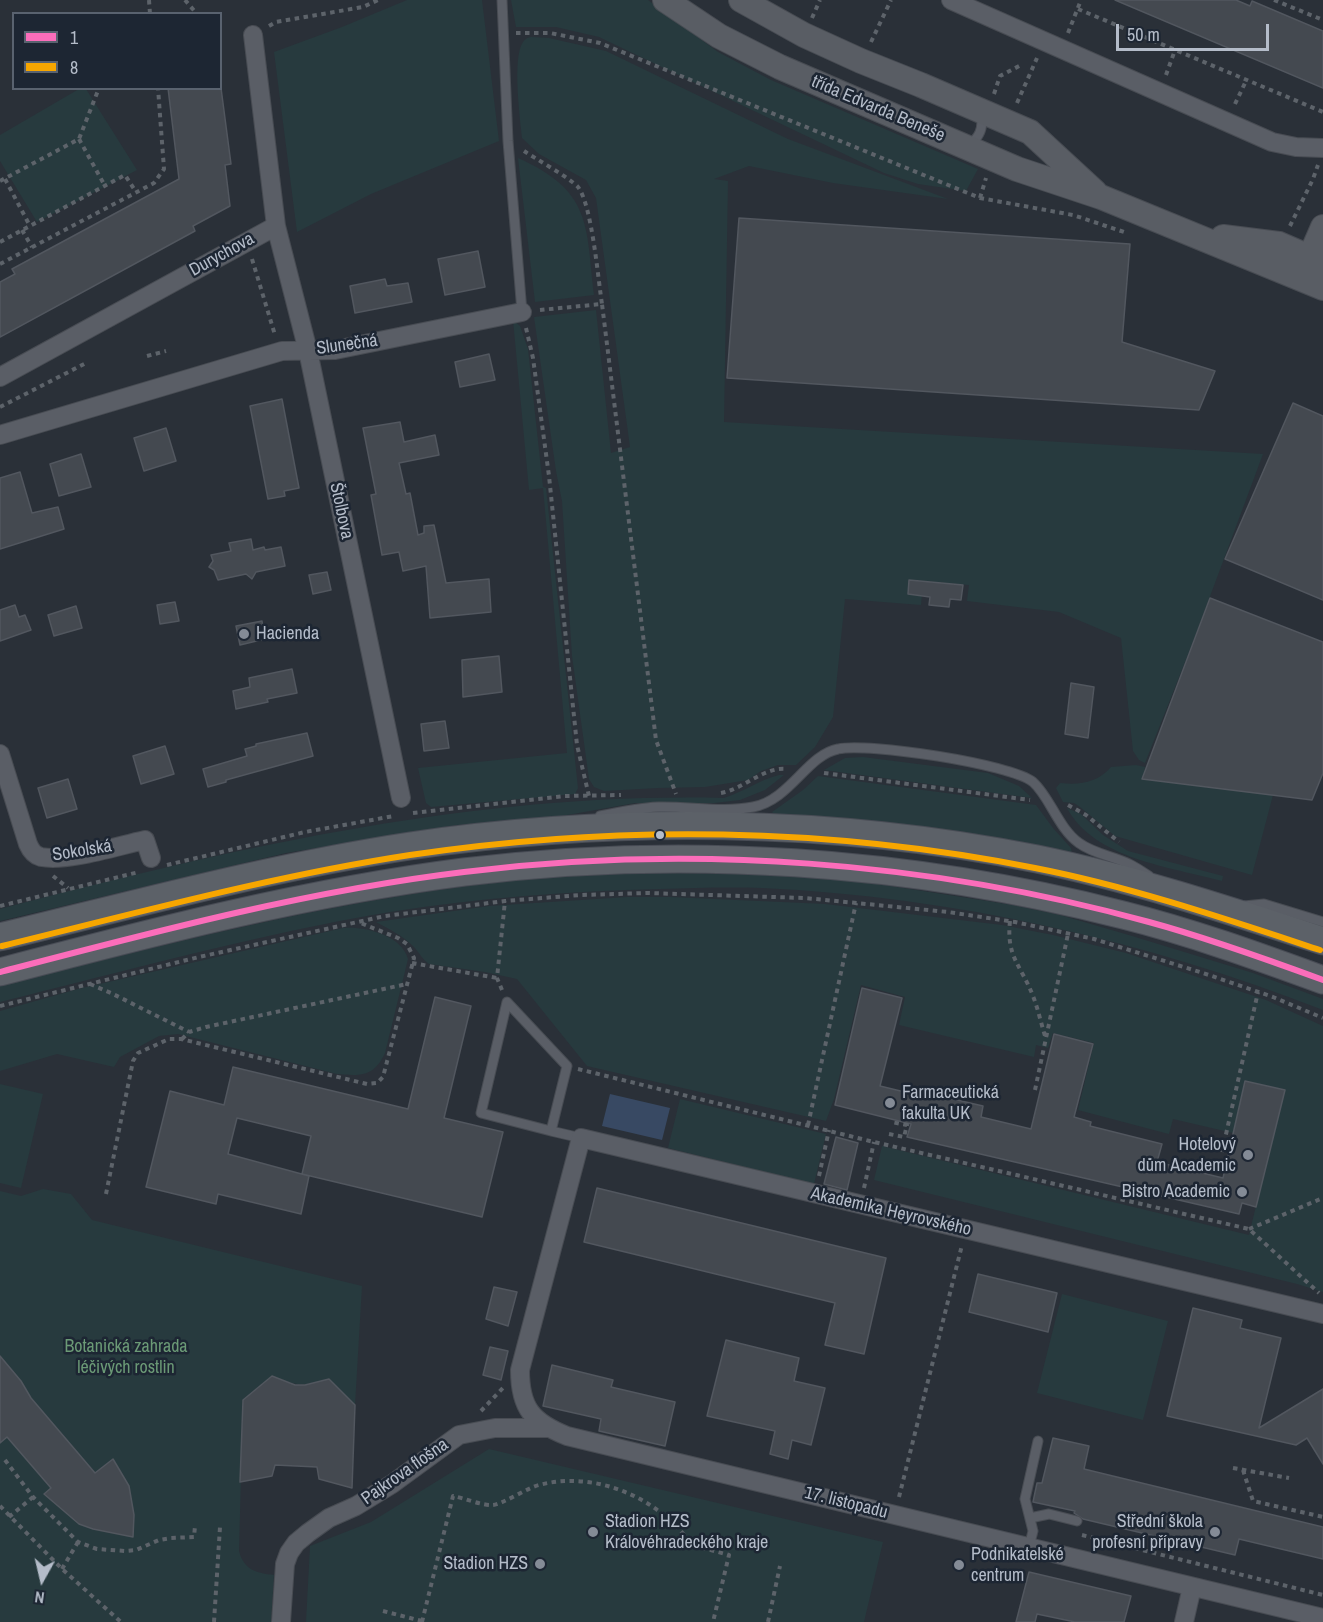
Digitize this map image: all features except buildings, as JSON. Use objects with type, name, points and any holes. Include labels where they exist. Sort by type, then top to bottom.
[{"type":"main road","points":[[0,937],[242,879],[341,858],[453,840],[645,826],[716,826],[847,833],[952,845],[1036,859],[1176,893],[1323,941]]},
{"type":"main road","points":[[0,972],[233,915],[318,896],[416,879],[517,866],[582,862],[730,860],[811,864],[920,875],[1055,898],[1127,915],[1183,932],[1323,980]]},
{"type":"street","name":"třída Edvarda Beneše","points":[[666,0],[719,36],[780,67],[1017,169],[1101,197],[1288,273],[1317,273]]},
{"type":"street","name":"třída Edvarda Beneše","points":[[741,0],[861,61],[1030,132],[1101,197]]},
{"type":"street","points":[[951,0],[1062,47],[1272,142],[1321,154]]},
{"type":"street","name":"Durychova","points":[[0,377],[276,226],[253,35]]},
{"type":"street","name":"Štolbova","points":[[276,226],[299,351],[401,798]]},
{"type":"street","points":[[1317,273],[1323,227]]},
{"type":"street","name":"třída Edvarda Beneše","points":[[1185,231],[1279,244],[1317,273]]},
{"type":"street","name":"Slunečná","points":[[0,435],[299,351],[335,350],[522,312]]},
{"type":"street","name":"Sokolská","points":[[0,754],[28,844],[33,853],[39,857],[63,857],[145,840],[151,858]]},
{"type":"street","name":"Akademika Heyrovského","points":[[582,1138],[1323,1314]]},
{"type":"street","name":"17. listopadu","points":[[582,1138],[520,1370],[520,1390],[526,1407],[534,1418],[547,1428],[567,1436],[1323,1618]]},
{"type":"street","name":"Pajkrova flošna","points":[[281,1622],[285,1564],[296,1543],[308,1533],[329,1518],[356,1506],[392,1484],[459,1435],[495,1428],[547,1428]]},
{"type":"street","points":[[1184,1622],[1192,1587]]},
{"type":"lane","points":[[502,0],[508,136],[522,312]]},
{"type":"lane","points":[[966,147],[976,140],[982,130],[983,112]]},
{"type":"lane","points":[[561,831],[590,819],[622,811],[657,807],[732,809],[764,804],[790,786],[824,754],[835,749],[850,747],[874,748],[974,762],[1026,777],[1034,783],[1068,833],[1079,843],[1098,853],[1130,864],[1176,893]]},
{"type":"lane","points":[[1222,909],[1264,904],[1323,922]]},
{"type":"lane","points":[[507,1002],[567,1066],[551,1131]]},
{"type":"lane","points":[[507,1002],[481,1113],[582,1138]]},
{"type":"lane","points":[[1029,1547],[1033,1532],[1025,1499],[1038,1441]]},
{"type":"lane","points":[[1030,1518],[1049,1514],[1077,1521]]},
{"type":"path","points":[[148,12],[149,0]]},
{"type":"path","points":[[185,0],[195,12]]},
{"type":"path","points":[[253,35],[276,22],[363,7],[378,0]]},
{"type":"path","points":[[861,61],[891,0]]},
{"type":"path","points":[[1062,47],[1081,0]]},
{"type":"path","points":[[1274,0],[1323,20]]},
{"type":"path","points":[[1078,9],[1323,112]]},
{"type":"path","points":[[503,34],[550,33],[600,43],[980,198],[1073,215]]},
{"type":"path","points":[[1017,104],[1044,40]]},
{"type":"path","points":[[1160,91],[1175,50]]},
{"type":"path","points":[[983,112],[1000,76],[1023,63]]},
{"type":"path","points":[[1235,104],[1246,81]]},
{"type":"path","points":[[30,226],[2,180],[79,139],[98,90]]},
{"type":"path","points":[[0,264],[154,183],[164,169],[158,90]]},
{"type":"path","points":[[508,136],[576,185],[583,196],[588,215],[602,304],[656,740],[676,795]]},
{"type":"path","points":[[79,139],[105,186]]},
{"type":"path","points":[[1288,228],[1313,179],[1321,154]]},
{"type":"path","points":[[0,242],[125,175],[136,192]]},
{"type":"path","points":[[980,198],[986,177]]},
{"type":"path","points":[[22,230],[32,248]]},
{"type":"path","points":[[247,242],[276,339],[299,351]]},
{"type":"path","points":[[589,796],[577,745],[549,476],[533,358],[522,312],[602,304]]},
{"type":"path","points":[[147,356],[166,351]]},
{"type":"path","points":[[0,407],[88,362]]},
{"type":"path","points":[[1046,802],[1074,807],[1112,838],[1125,845]]},
{"type":"path","points":[[0,1006],[357,921],[505,901],[648,893],[805,898],[948,912],[1010,921],[1126,949],[1258,992],[1323,1018]]},
{"type":"path","points":[[505,901],[497,978],[507,1002]]},
{"type":"path","points":[[808,1125],[856,903]]},
{"type":"path","points":[[106,1194],[133,1062],[138,1053],[169,1039],[181,1039],[367,1084],[377,1083],[383,1077],[414,958],[407,944],[357,921]]},
{"type":"path","points":[[1010,921],[1008,938],[1013,959],[1032,994],[1045,1039]]},
{"type":"path","points":[[1035,1089],[1068,934]]},
{"type":"path","points":[[412,963],[497,978]]},
{"type":"path","points":[[88,984],[189,1032]]},
{"type":"path","points":[[181,1039],[189,1032],[206,1027],[407,984]]},
{"type":"path","points":[[1222,1152],[1258,992]]},
{"type":"path","points":[[567,1066],[874,1142],[1249,1229],[1293,1268],[1323,1299]]},
{"type":"path","points":[[889,1134],[904,1137],[907,1125],[891,1122]]},
{"type":"path","points":[[815,1194],[829,1130]]},
{"type":"path","points":[[860,1205],[874,1142]]},
{"type":"path","points":[[1249,1229],[1323,1198]]},
{"type":"path","points":[[895,1515],[966,1230]]},
{"type":"path","points":[[459,1435],[520,1370]]},
{"type":"path","points":[[5,1460],[33,1497],[78,1542],[97,1549],[136,1550],[159,1540],[194,1537],[195,1526]]},
{"type":"path","points":[[1233,1468],[1289,1478]]},
{"type":"path","points":[[1243,1470],[1253,1500],[1323,1517]]},
{"type":"path","points":[[383,1611],[422,1622],[453,1496],[494,1505],[539,1485],[589,1481],[624,1490],[654,1508],[685,1535],[692,1545],[729,1555],[713,1622]]},
{"type":"path","points":[[9,1517],[33,1497]]},
{"type":"path","points":[[0,1506],[62,1569],[121,1622]]},
{"type":"path","points":[[214,1622],[220,1527]]},
{"type":"path","points":[[1072,1532],[1323,1595]]},
{"type":"path","points":[[62,1569],[78,1542]]},
{"type":"path","points":[[768,1622],[780,1566]]},
{"type":"green space","points":[[407,0],[482,0],[499,141],[371,194],[297,232],[274,52]]},
{"type":"green space","points":[[511,0],[648,0],[718,52],[771,80],[978,169],[966,191],[918,184],[884,173],[599,37],[556,27],[516,27]]},
{"type":"green space","points":[[531,37],[549,38],[606,51],[788,139],[948,199],[833,183],[749,166],[714,179],[728,181],[724,422],[1263,454],[1145,763],[1139,760],[1133,751],[1121,638],[1059,612],[967,601],[969,585],[923,581],[921,605],[845,599],[833,717],[815,747],[796,765],[778,765],[761,771],[748,780],[705,787],[604,791],[594,787],[589,779],[572,656],[562,501],[534,317],[596,310],[611,453],[630,447],[596,198],[586,180],[539,154],[522,138],[518,61],[523,42]]},
{"type":"green space","points":[[77,90],[87,90],[137,170],[37,222],[0,161],[0,135]]},
{"type":"green space","points":[[518,158],[542,170],[560,183],[572,197],[581,213],[586,230],[594,295],[535,302]]},
{"type":"green space","points":[[513,320],[520,326],[528,349],[543,487],[546,488],[578,788],[575,794],[431,807],[426,803],[418,768],[567,753],[543,488],[529,490]]},
{"type":"green space","points":[[863,757],[988,773],[1019,786],[1032,798],[824,770],[845,758]]},
{"type":"green space","points":[[1136,765],[1145,767],[1143,779],[1273,795],[1252,875],[1115,836],[1074,803],[1063,802],[1056,788],[1060,783],[1074,784],[1094,780],[1111,767]]},
{"type":"green space","points":[[784,775],[765,790],[740,800],[714,803],[635,803],[550,818],[457,825],[286,853],[0,921],[0,909],[178,865],[358,828],[449,814],[540,804],[632,799],[724,798]]},
{"type":"green space","points":[[818,776],[1036,805],[1071,848],[1072,854],[775,815],[772,812]]},
{"type":"green space","points":[[1067,808],[1081,814],[1103,835],[1128,851],[1223,876],[1222,881],[1158,865],[1114,850],[1095,839],[1079,825]]},
{"type":"green space","points":[[650,873],[754,874],[865,882],[1013,905],[1060,915],[1253,973],[1323,999],[1323,1010],[1187,963],[1047,926],[905,901],[762,888],[558,893],[390,912],[243,942],[0,1002],[0,986],[305,914],[429,891],[511,881]]},
{"type":"green space","points":[[627,897],[825,904],[1002,925],[1126,953],[1266,1000],[1323,1026],[1323,1292],[874,1180],[882,1146],[1249,1235],[1284,1090],[1245,1081],[1233,1133],[1173,1119],[1169,1134],[1078,1110],[1094,1043],[1053,1033],[1048,1048],[1036,1045],[1034,1057],[899,1025],[905,997],[861,985],[834,1099],[826,1121],[587,1066],[517,979],[429,964],[405,939],[376,922],[489,906]]},
{"type":"green space","points":[[343,928],[371,931],[390,938],[404,951],[408,959],[385,1053],[371,1071],[360,1075],[337,1074],[178,1034],[159,1036],[120,1057],[114,1067],[57,1054],[0,1071],[0,1011],[78,989]]},
{"type":"green space","points":[[0,1084],[43,1094],[21,1188],[0,1183]]},
{"type":"green space","points":[[680,1099],[826,1134],[814,1184],[668,1148]]},
{"type":"green space","name":"Botanická zahrada léčivých rostlin","points":[[43,1189],[71,1194],[92,1220],[362,1286],[355,1405],[329,1379],[300,1384],[272,1376],[243,1400],[239,1551],[244,1562],[252,1569],[274,1575],[271,1622],[0,1622],[0,1191],[21,1196]]},
{"type":"green space","points":[[1062,1294],[1168,1321],[1143,1420],[1037,1393]]},
{"type":"green space","name":"Stadion HZS Královéhradeckého kraje","points":[[489,1449],[883,1542],[864,1622],[306,1622],[310,1546],[371,1522]]},
{"type":"water","points":[[610,1094],[670,1108],[662,1140],[602,1126]]},
{"type":"transit line","name":"8","points":[[2,946],[256,884],[410,855],[566,838],[723,834],[880,844],[958,854],[1035,868],[1143,894],[1320,950]]},
{"type":"transit line","name":"1","points":[[0,972],[230,914],[405,880],[550,864],[636,859],[723,859],[895,872],[1065,901],[1193,935],[1323,980]]},
{"type":"place","name":"Hacienda","points":[[244,634]]},
{"type":"place","name":"Farmaceutická fakulta UK","points":[[890,1103]]},
{"type":"place","name":"Hotelový dům Academic","points":[[1248,1155]]},
{"type":"place","name":"Bistro Academic","points":[[1242,1192]]},
{"type":"place","name":"Stadion HZS Královéhradeckého kraje","points":[[593,1532]]},
{"type":"place","name":"Střední škola profesní přípravy","points":[[1215,1532]]},
{"type":"place","name":"Stadion HZS","points":[[540,1564]]},
{"type":"place","name":"Podnikatelské centrum","points":[[959,1565]]}]
